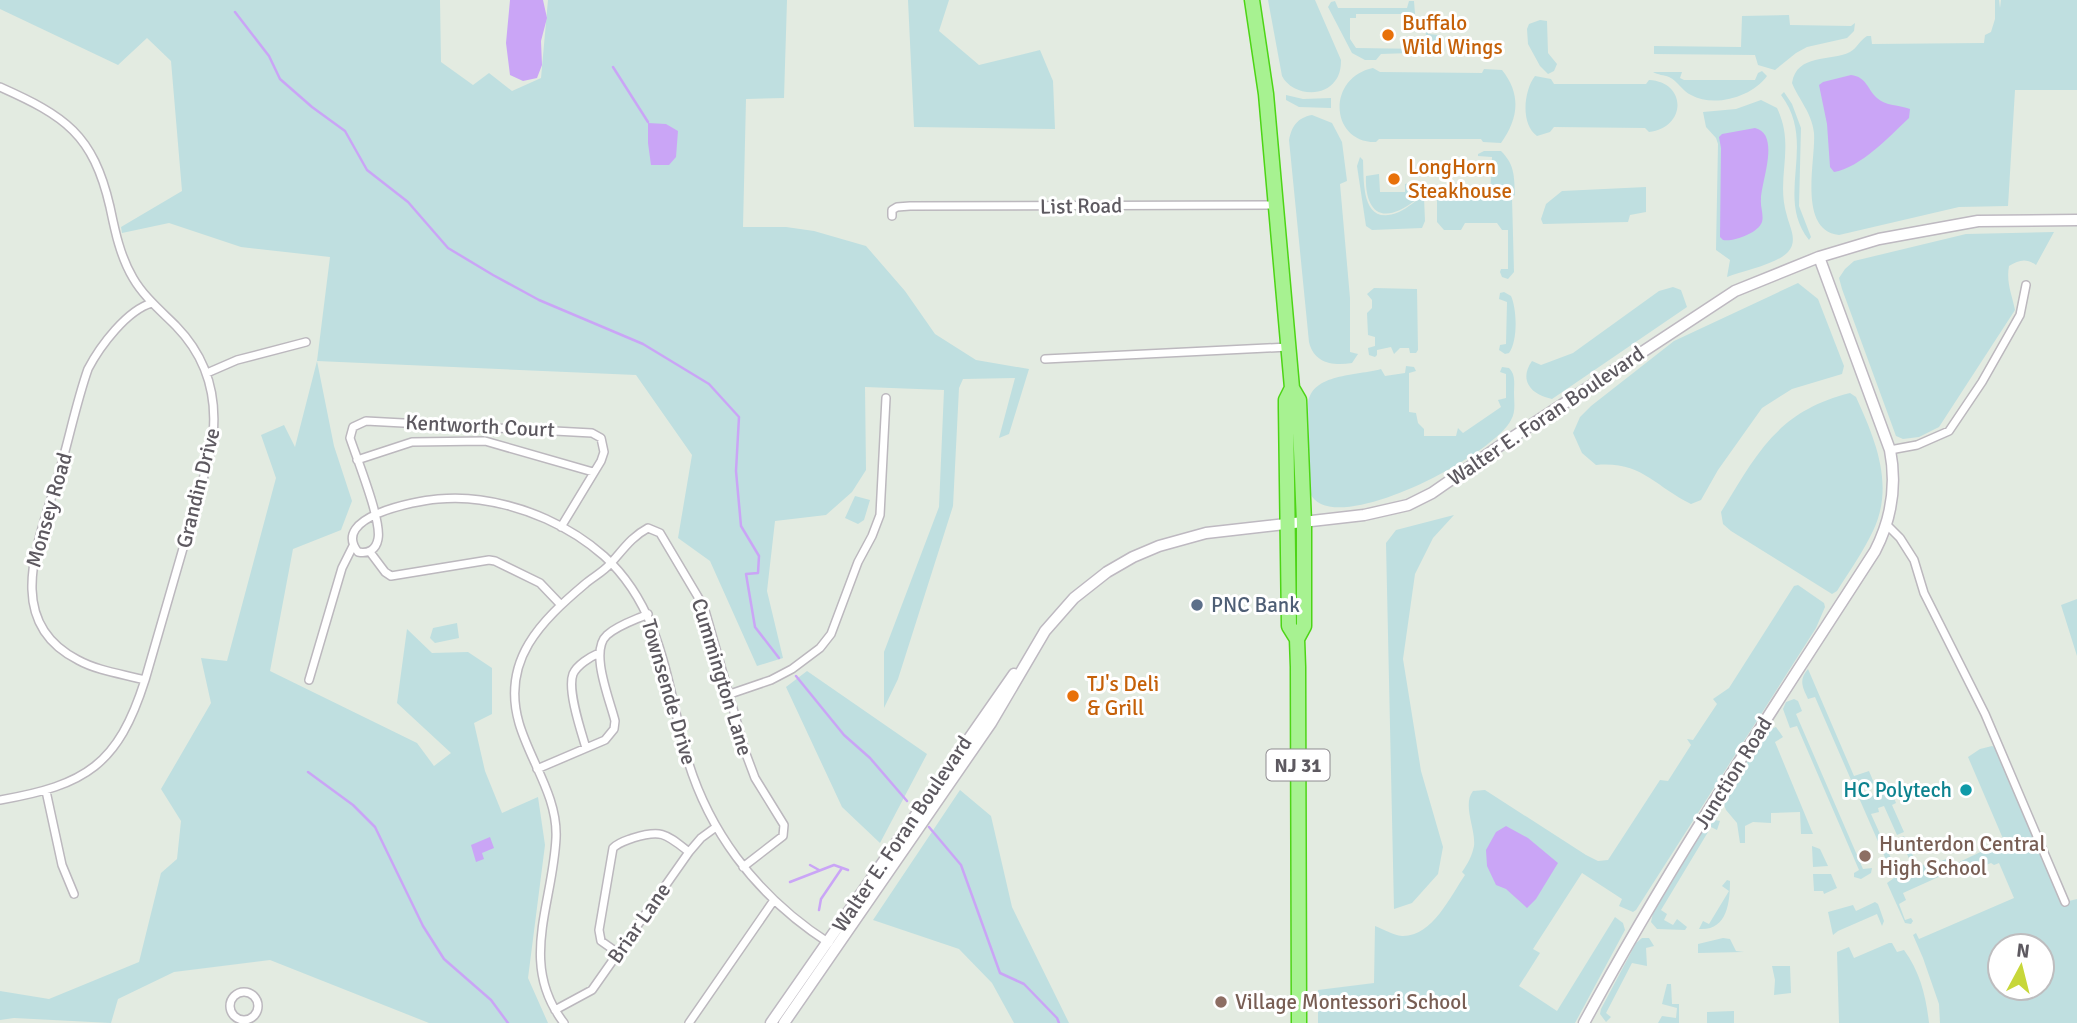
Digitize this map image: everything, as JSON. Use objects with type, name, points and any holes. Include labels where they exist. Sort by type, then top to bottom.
[{"type":"highway","name":"NJ 31","points":[[1252,0],[1266,94],[1292,388],[1299,400],[1304,523],[1304,626],[1297,639],[1299,1023]]},
{"type":"highway","name":"NJ 31","points":[[1292,388],[1286,400],[1289,626],[1297,639]]},
{"type":"street","name":"Grandin Drive","points":[[0,87],[54,114],[76,132],[85,144],[100,174],[127,266],[152,303],[185,335],[207,373],[215,405],[212,447],[133,717],[105,757],[79,777],[46,790],[0,800]]},
{"type":"street","name":"List Road","points":[[891,216],[892,210],[897,207],[910,206],[1276,205]]},
{"type":"street","name":"Walter E. Foran Boulevard","points":[[784,1023],[967,740],[1045,631],[1074,598],[1107,572],[1133,557],[1168,543],[1206,533],[1304,523],[1408,505],[1432,493],[1735,290],[1819,257],[1879,239],[1979,221],[2077,220]]},
{"type":"street","name":"Junction Road","points":[[1584,1023],[1638,925],[1875,551],[1887,525],[1894,471],[1890,450],[1819,257]]},
{"type":"street","points":[[1890,450],[1917,445],[1949,431],[1982,382],[2020,315],[2026,285]]},
{"type":"street","name":"Monsey Road","points":[[145,680],[88,665],[65,652],[47,634],[30,585],[37,544],[88,369],[108,338],[144,305],[152,303]]},
{"type":"street","points":[[207,373],[260,353],[306,342]]},
{"type":"street","points":[[1045,359],[1289,347]]},
{"type":"street","points":[[730,694],[771,680],[792,669],[820,648],[831,635],[858,562],[880,515],[886,398]]},
{"type":"street","name":"Kentworth Court","points":[[375,516],[350,438],[353,427],[359,422],[583,431],[601,438],[604,444],[601,461],[561,527]]},
{"type":"street","points":[[357,460],[412,442],[485,441],[593,472]]},
{"type":"street","name":"Townsende Drive","points":[[353,547],[352,533],[361,522],[406,504],[459,498],[527,511],[561,527],[611,563],[632,588],[648,614],[663,656],[688,762],[716,827],[743,867],[774,900],[832,945]]},
{"type":"street","points":[[309,680],[342,568],[353,547],[358,552],[370,552],[375,548],[379,537],[375,516]]},
{"type":"street","points":[[1887,525],[1900,538],[1914,560],[1924,593],[1985,714],[2065,902]]},
{"type":"street","name":"Cummington Lane","points":[[564,1023],[545,989],[540,951],[556,829],[550,802],[517,714],[514,695],[516,676],[521,656],[531,638],[561,605],[611,563],[636,534],[648,528],[660,533],[704,607],[751,769],[784,825],[783,836],[743,867]]},
{"type":"street","points":[[370,552],[391,576],[495,561],[540,583],[561,605]]},
{"type":"street","points":[[537,769],[605,740],[614,729],[615,721],[599,653],[601,643],[608,634],[648,614]]},
{"type":"street","points":[[586,748],[571,687],[573,673],[585,661],[599,653]]},
{"type":"street","points":[[46,790],[62,865],[74,894]]},
{"type":"street","name":"Briar Lane","points":[[555,1010],[592,990],[689,852],[701,838],[716,827]]},
{"type":"street","points":[[618,954],[601,941],[599,930],[613,848],[621,842],[657,832],[670,837],[689,852]]},
{"type":"street","points":[[689,1023],[774,900]]},
{"type":"street","name":"Walter E. Foran Boulevard","points":[[771,1023],[832,945]]},
{"type":"street","points":[[244,992],[252,995],[258,1006],[255,1015],[243,1022],[231,1013],[230,1003],[235,995],[244,992]]},
{"type":"shaded area","points":[[0,0],[440,0],[441,62],[473,85],[489,73],[512,91],[541,78],[548,0],[787,0],[784,98],[746,99],[743,227],[786,227],[814,231],[866,246],[905,291],[935,334],[976,360],[1029,369],[1009,434],[999,438],[1015,378],[963,379],[959,388],[953,506],[898,679],[884,708],[884,652],[939,507],[944,390],[865,387],[866,470],[852,492],[826,515],[775,521],[767,591],[783,658],[757,666],[710,561],[678,538],[692,455],[636,375],[317,361],[330,257],[241,247],[169,223],[122,233],[121,227],[182,191],[171,61],[147,38],[118,65],[0,9]]},
{"type":"shaded area","points":[[510,0],[543,0],[547,18],[541,41],[542,65],[537,78],[523,81],[510,75],[506,43]]},
{"type":"shaded area","points":[[908,0],[949,0],[939,31],[979,65],[1040,50],[1053,81],[1055,129],[914,127]]},
{"type":"shaded area","points":[[1268,0],[1315,0],[1341,60],[1338,76],[1329,87],[1307,92],[1286,82],[1282,76]]},
{"type":"shaded area","points":[[1995,0],[1999,0],[2000,8],[2001,0],[2077,0],[2077,90],[2015,90],[2008,206],[1959,207],[1839,235],[1826,230],[1818,221],[1813,208],[1814,133],[1808,113],[1792,83],[1795,73],[1807,63],[1850,52],[1867,36],[1871,36],[1872,44],[1984,43],[1985,35],[1991,32],[1995,19]]},
{"type":"shaded area","points":[[1335,1],[1338,8],[1407,8],[1409,1],[1414,1],[1415,14],[1356,14],[1356,18],[1350,18],[1350,39],[1356,48],[1425,49],[1426,31],[1417,31],[1417,28],[1428,27],[1428,34],[1440,35],[1440,52],[1381,54],[1376,60],[1365,60],[1352,53],[1328,7]]},
{"type":"shaded area","points":[[1789,15],[1790,25],[1851,26],[1855,23],[1854,31],[1847,38],[1807,47],[1775,70],[1758,65],[1755,55],[1654,54],[1654,46],[1741,47],[1742,16]]},
{"type":"shaded area","points":[[1540,20],[1547,21],[1548,53],[1557,64],[1554,71],[1548,74],[1540,66],[1528,44],[1529,24]]},
{"type":"shaded area","points":[[1373,68],[1380,72],[1482,73],[1484,69],[1502,70],[1515,98],[1514,116],[1507,134],[1501,143],[1483,142],[1481,139],[1379,139],[1376,142],[1361,140],[1342,122],[1341,96],[1347,84],[1358,74]]},
{"type":"shaded area","points":[[1762,71],[1767,76],[1752,90],[1721,100],[1700,99],[1685,91],[1669,77],[1653,72],[1682,72],[1680,78],[1684,80],[1755,80]]},
{"type":"shaded area","points":[[1851,75],[1864,81],[1880,101],[1910,109],[1909,118],[1864,158],[1834,172],[1830,167],[1827,124],[1819,85]]},
{"type":"shaded area","points":[[1535,76],[1551,79],[1554,84],[1646,84],[1649,80],[1661,83],[1670,88],[1676,96],[1676,114],[1661,128],[1649,132],[1645,128],[1554,127],[1550,132],[1537,136],[1528,124],[1526,115],[1526,98]]},
{"type":"shaded area","points":[[1784,92],[1792,104],[1801,128],[1799,206],[1811,237],[1809,240],[1799,223],[1795,206],[1796,132],[1791,113],[1781,95]]},
{"type":"shaded area","points":[[1286,95],[1303,99],[1331,98],[1331,108],[1299,107],[1286,100]]},
{"type":"shaded area","points":[[1761,100],[1777,108],[1782,122],[1785,136],[1784,202],[1792,243],[1788,252],[1776,260],[1727,277],[1730,260],[1716,250],[1718,144],[1706,127],[1703,112],[1736,109]]},
{"type":"shaded area","points":[[1312,115],[1332,123],[1342,142],[1347,181],[1340,184],[1350,298],[1350,352],[1358,354],[1352,363],[1325,362],[1315,355],[1309,342],[1289,140],[1296,123]]},
{"type":"shaded area","points":[[648,123],[666,124],[678,131],[676,157],[669,165],[651,165]]},
{"type":"shaded area","points":[[1755,128],[1763,132],[1768,149],[1761,199],[1762,222],[1756,230],[1745,236],[1723,240],[1720,237],[1719,137],[1722,134]]},
{"type":"shaded area","points":[[1484,151],[1501,151],[1513,171],[1514,272],[1508,279],[1502,277],[1500,272],[1501,269],[1508,269],[1508,230],[1502,230],[1497,223],[1465,223],[1461,230],[1444,230],[1437,222],[1437,193],[1443,189],[1455,188],[1456,195],[1490,195],[1492,157],[1478,156]]},
{"type":"shaded area","points":[[1360,157],[1363,160],[1365,190],[1371,208],[1377,214],[1387,215],[1399,212],[1424,197],[1425,221],[1422,228],[1372,230],[1366,226],[1357,166]]},
{"type":"shaded area","points":[[1379,174],[1380,192],[1405,192],[1405,184],[1418,182],[1424,186],[1424,195],[1400,210],[1390,213],[1377,211],[1369,200],[1366,176]]},
{"type":"shaded area","points":[[1646,187],[1646,212],[1630,215],[1628,222],[1543,224],[1541,219],[1546,204],[1562,191]]},
{"type":"shaded area","points":[[2054,232],[2036,265],[2022,261],[2009,266],[2009,283],[2015,310],[1939,427],[1919,437],[1903,439],[1896,436],[1842,289],[1839,278],[1845,269],[1854,261],[1966,234]]},
{"type":"shaded area","points":[[1798,283],[1818,299],[1844,366],[1842,374],[1792,389],[1762,408],[1718,470],[1701,500],[1691,504],[1637,471],[1612,465],[1596,465],[1582,453],[1573,433],[1580,417],[1591,406],[1674,341]]},
{"type":"shaded area","points":[[1673,287],[1681,290],[1687,307],[1552,399],[1538,394],[1529,386],[1526,375],[1532,361],[1541,365],[1573,353],[1659,291]]},
{"type":"shaded area","points":[[1374,288],[1417,289],[1416,353],[1410,353],[1409,348],[1400,348],[1394,354],[1391,347],[1377,350],[1375,357],[1369,355],[1368,348],[1375,346],[1375,337],[1368,335],[1367,313],[1372,308],[1372,300],[1367,294]]},
{"type":"shaded area","points":[[1500,293],[1511,296],[1516,325],[1512,348],[1505,354],[1499,350],[1500,345],[1506,344],[1507,302],[1499,299]]},
{"type":"shaded area","points":[[317,361],[334,446],[352,501],[341,530],[293,549],[270,671],[417,743],[434,766],[451,753],[397,703],[407,629],[432,653],[468,652],[492,668],[492,714],[474,723],[485,771],[502,813],[538,797],[545,845],[528,978],[548,1023],[429,1023],[270,960],[174,972],[118,999],[111,1023],[14,1018],[0,1020],[0,991],[49,999],[139,962],[161,873],[177,859],[181,821],[161,789],[211,703],[201,658],[227,661],[276,478],[261,435],[284,425],[295,447]]},
{"type":"shaded area","points":[[1406,366],[1414,367],[1416,371],[1409,373],[1409,412],[1416,413],[1418,423],[1424,429],[1424,436],[1456,436],[1458,428],[1463,433],[1501,407],[1498,400],[1506,398],[1506,374],[1500,372],[1502,367],[1509,368],[1514,377],[1513,417],[1498,435],[1475,453],[1412,488],[1348,507],[1324,505],[1310,493],[1308,404],[1311,394],[1317,386],[1326,381],[1381,369],[1385,376],[1405,373]]},
{"type":"shaded area","points":[[1850,393],[1856,397],[1876,446],[1882,479],[1882,497],[1879,514],[1869,539],[1837,591],[1832,594],[1731,531],[1723,524],[1721,512],[1759,453],[1787,423],[1825,401]]},
{"type":"shaded area","points":[[855,496],[870,500],[864,520],[858,524],[845,518]]},
{"type":"shaded area","points":[[1454,515],[1433,538],[1415,574],[1403,659],[1421,771],[1443,847],[1438,874],[1412,903],[1394,909],[1386,543],[1396,530]]},
{"type":"shaded area","points":[[1798,585],[1824,603],[1825,607],[1816,628],[1636,910],[1633,912],[1619,906],[1622,899],[1582,873],[1533,949],[1540,953],[1519,986],[1557,1011],[1615,917],[1623,923],[1625,930],[1575,1023],[1318,1023],[1318,990],[1374,983],[1375,926],[1402,936],[1413,935],[1431,923],[1446,904],[1465,875],[1462,872],[1473,850],[1469,803],[1473,791],[1485,790],[1586,855],[1598,861],[1608,860],[1660,780],[1668,781],[1691,745],[1687,739],[1693,740],[1717,704],[1713,699],[1729,688],[1794,586]]},
{"type":"shaded area","points":[[2077,599],[2077,656],[2061,605]]},
{"type":"shaded area","points":[[457,623],[459,638],[435,643],[430,638],[433,628]]},
{"type":"shaded area","points":[[1808,669],[1854,776],[1869,771],[1874,783],[1855,789],[1815,697],[1808,699],[1804,691],[1802,680]]},
{"type":"shaded area","points":[[807,671],[927,754],[880,843],[842,807],[786,687]]},
{"type":"shaded area","points":[[1794,699],[1798,701],[1802,711],[1796,714],[1863,869],[1872,868],[1871,873],[1861,879],[1854,877],[1854,873],[1859,870],[1797,726],[1790,728],[1783,709],[1786,702]]},
{"type":"shaded area","points":[[1776,727],[1783,737],[1775,742],[1813,834],[1801,834],[1800,812],[1771,813],[1771,823],[1753,822],[1745,826],[1745,843],[1740,843],[1737,823],[1723,802],[1766,731]]},
{"type":"shaded area","points":[[1992,746],[1996,748],[2061,903],[2077,899],[2077,1023],[1940,1023],[1939,1004],[1913,935],[1916,933],[1919,939],[2014,898],[1999,863],[1991,863],[1959,876],[1954,870],[1903,893],[1906,900],[1899,904],[1905,920],[1911,918],[1913,921],[1911,924],[1905,923],[1887,883],[1894,878],[1859,798],[1870,797],[1890,788],[1896,803],[1892,805],[1904,832],[1897,835],[1884,806],[1878,808],[1879,812],[1871,814],[1899,876],[1914,870],[1900,838],[1904,836],[1918,867],[1937,859],[1939,862],[1951,857],[1955,864],[2004,841],[1968,757],[1980,749]]},
{"type":"shaded area","points":[[960,790],[991,816],[1012,907],[1069,1023],[1014,1023],[992,983],[959,949],[873,920]]},
{"type":"shaded area","points":[[1715,820],[1720,821],[1717,830],[1711,827],[1661,910],[1667,914],[1664,920],[1673,925],[1677,919],[1687,927],[1685,930],[1657,929],[1651,922],[1653,913],[1706,825]]},
{"type":"shaded area","points":[[1506,826],[1528,838],[1558,863],[1536,899],[1527,908],[1506,889],[1496,885],[1487,866],[1486,850],[1496,832]]},
{"type":"shaded area","points":[[490,837],[494,848],[482,853],[484,859],[476,862],[471,845]]},
{"type":"shaded area","points":[[1812,846],[1820,849],[1828,866],[1813,867]]},
{"type":"shaded area","points":[[1813,874],[1831,874],[1837,888],[1824,894],[1823,891],[1814,891]]},
{"type":"shaded area","points":[[1727,880],[1730,881],[1730,889],[1725,914],[1716,925],[1699,929],[1703,921],[1709,924],[1729,891],[1722,886]]},
{"type":"shaded area","points":[[1875,902],[1884,921],[1882,926],[1877,914],[1833,935],[1828,912],[1853,905],[1856,911]]},
{"type":"shaded area","points":[[1642,938],[1649,938],[1654,946],[1646,948],[1647,966],[1632,963],[1606,1013],[1611,1017],[1606,1022],[1600,1014],[1601,1009],[1636,943]]},
{"type":"shaded area","points":[[1730,939],[1736,951],[1744,952],[1698,953],[1698,944]]},
{"type":"shaded area","points":[[1892,943],[1897,952],[1904,950],[1914,967],[1924,994],[1929,1023],[1839,1023],[1837,952],[1849,947],[1854,958]]},
{"type":"shaded area","points":[[1772,966],[1790,966],[1791,993],[1774,995]]},
{"type":"shaded area","points":[[1667,984],[1671,984],[1672,1004],[1679,1004],[1679,1023],[1658,1023],[1662,1016],[1676,1018],[1677,1008],[1662,1004]]},
{"type":"shaded area","points":[[1734,1011],[1734,1023],[1707,1023],[1707,1012]]},
{"type":"waterway","points":[[235,12],[269,56],[280,79],[345,131],[367,170],[408,202],[448,248],[539,300],[643,344],[709,384],[739,417],[736,471],[741,526],[759,556],[758,573],[746,574],[755,627],[779,658]]},
{"type":"waterway","points":[[613,67],[648,122]]},
{"type":"waterway","points":[[796,676],[844,735],[870,758],[907,801]]},
{"type":"waterway","points":[[308,772],[353,805],[375,827],[423,926],[444,959],[491,1000],[508,1023]]},
{"type":"waterway","points":[[929,827],[961,865],[1000,973],[1024,984],[1059,1023]]},
{"type":"waterway","points":[[810,865],[819,870]]},
{"type":"waterway","points":[[790,882],[834,865],[848,870]]},
{"type":"waterway","points":[[819,910],[821,899],[842,868]]},
{"type":"place","name":"Buffalo Wild Wings","points":[[1388,35]]},
{"type":"place","name":"LongHorn Steakhouse","points":[[1394,179]]},
{"type":"place","name":"PNC Bank","points":[[1197,605]]},
{"type":"place","name":"TJ's Deli & Grill","points":[[1073,696]]},
{"type":"place","name":"HC Polytech","points":[[1966,790]]},
{"type":"place","name":"Hunterdon Central High School","points":[[1865,856]]},
{"type":"place","name":"Village Montessori School","points":[[1221,1002]]}]
